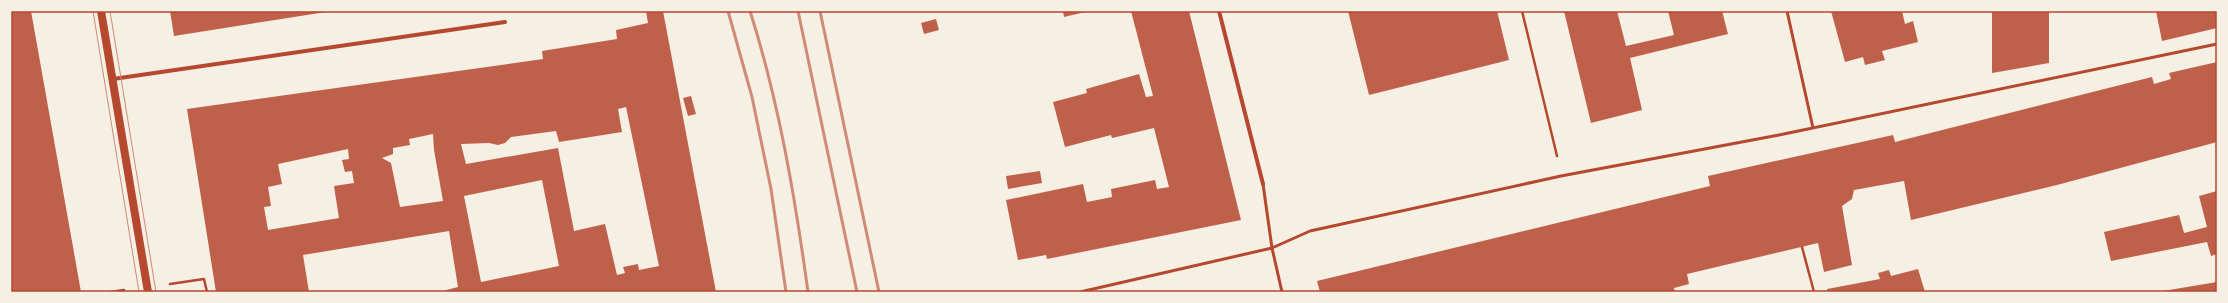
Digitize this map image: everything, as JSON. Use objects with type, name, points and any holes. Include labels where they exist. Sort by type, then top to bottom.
[{"type":"main road","points":[[102,11],[148,292]]},
{"type":"street","points":[[1219,11],[1263,184]]},
{"type":"street","points":[[113,79],[506,22]]},
{"type":"lane","points":[[1787,11],[1814,128]]},
{"type":"lane","points":[[1080,292],[1272,248],[1310,231],[1561,176],[1814,128],[2217,44]]},
{"type":"lane","points":[[1263,184],[1272,248],[1282,292]]},
{"type":"path","points":[[1522,11],[1561,176]]},
{"type":"path","points":[[1802,247],[1814,292]]},
{"type":"building","points":[[11,11],[31,11],[81,292],[11,292]]},
{"type":"building","points":[[170,11],[326,11],[326,12],[174,36]]},
{"type":"building","points":[[646,11],[663,11],[716,292],[439,292],[458,287],[449,231],[303,255],[309,292],[216,292],[187,109],[543,59],[542,51],[617,39],[616,30],[648,23]],"holes":[[[626,107],[659,266],[639,270],[638,264],[623,267],[625,273],[617,275],[605,224],[574,231],[558,148],[466,164],[461,144],[489,143],[498,145],[505,143],[511,137],[556,131],[559,142],[622,132],[618,109]],[[433,134],[434,150],[443,201],[400,207],[391,163],[382,158],[393,154],[393,148],[410,145],[409,139]],[[348,149],[349,159],[342,160],[345,172],[352,171],[354,183],[334,186],[339,218],[268,230],[264,207],[271,206],[268,187],[282,184],[278,164]],[[542,180],[559,266],[481,282],[464,196]]]},
{"type":"building","points":[[1063,11],[1085,11],[1085,12],[1064,17]]},
{"type":"building","points":[[1131,11],[1189,11],[1241,220],[1047,259],[1046,255],[1018,260],[1006,200],[1083,184],[1087,202],[1112,197],[1111,189],[1155,180],[1157,189],[1169,187],[1154,128],[1112,138],[1111,135],[1065,147],[1053,102],[1087,93],[1086,89],[1139,74],[1146,97],[1153,96]]},
{"type":"building","points":[[1348,11],[1497,11],[1509,60],[1369,95]]},
{"type":"building","points":[[1564,11],[1617,11],[1626,46],[1674,35],[1668,11],[1722,11],[1728,34],[1630,58],[1642,110],[1591,123]]},
{"type":"building","points":[[1831,11],[1902,11],[1905,24],[1913,21],[1918,42],[1882,51],[1885,60],[1865,65],[1863,57],[1845,62]]},
{"type":"building","points":[[1992,11],[2049,11],[2049,63],[1992,73]]},
{"type":"building","points":[[2156,11],[2217,11],[2217,28],[2162,41]]},
{"type":"building","points":[[936,19],[939,30],[924,34],[921,23]]},
{"type":"building","points":[[2217,62],[2217,142],[2057,185],[1911,220],[1904,181],[1854,190],[1852,199],[1842,206],[1852,265],[1824,272],[1818,243],[1687,274],[1689,284],[1674,288],[1675,292],[1320,292],[1317,281],[1710,186],[1708,176],[1893,135],[1895,142],[2152,77],[2154,84],[2171,79],[2169,73]]},
{"type":"building","points":[[691,96],[696,114],[688,116],[683,98]]},
{"type":"building","points":[[1040,171],[1042,183],[1008,189],[1006,176]]},
{"type":"building","points":[[2217,191],[2217,254],[2211,256],[2207,242],[2111,261],[2104,232],[2179,215],[2184,233],[2207,227],[2199,196]]},
{"type":"building","points":[[1918,269],[1925,292],[1828,292],[1827,289],[1880,279],[1878,273],[1889,270],[1891,276]]},
{"type":"building","points":[[2217,282],[2217,292],[2163,291]]},
{"type":"tram line","points":[[93,11],[139,292]]},
{"type":"tram line","points":[[110,11],[156,292]]},
{"type":"railway","points":[[728,11],[752,97],[771,189],[786,292]]},
{"type":"railway","points":[[750,11],[778,115],[792,185],[808,292]]},
{"type":"railway","points":[[798,11],[857,292]]},
{"type":"railway","points":[[820,11],[879,292]]}]
